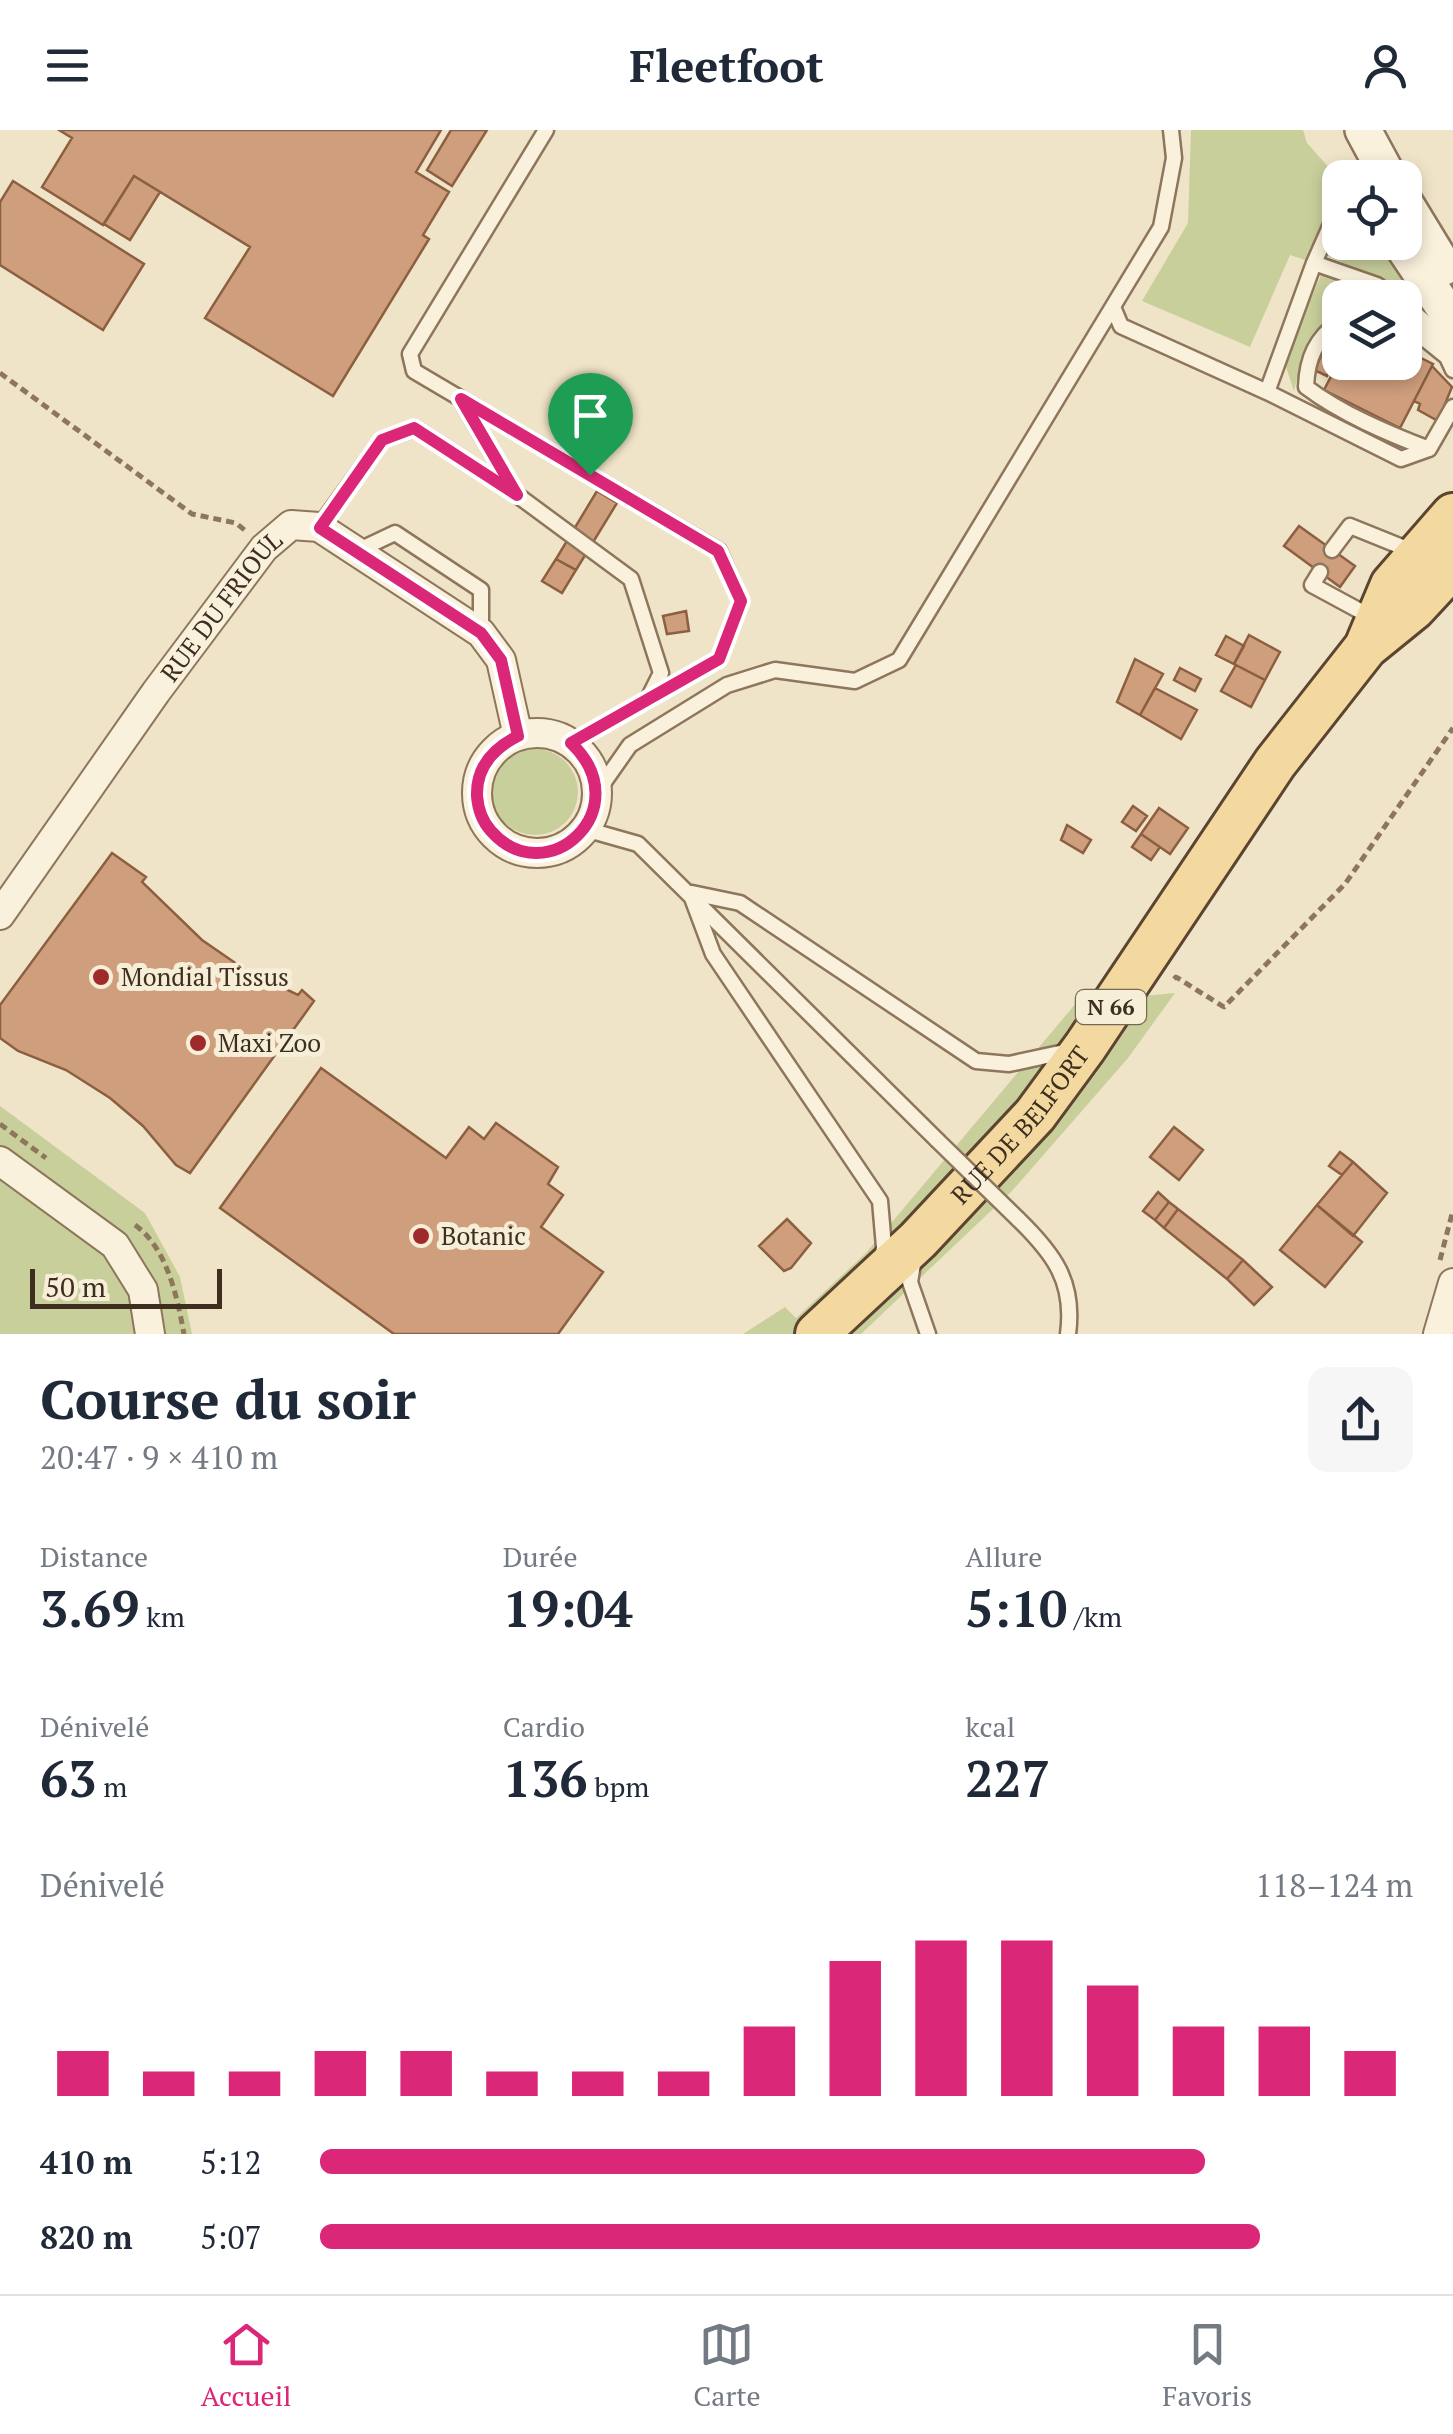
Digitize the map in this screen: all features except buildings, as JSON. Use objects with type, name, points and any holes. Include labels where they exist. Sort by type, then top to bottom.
[{"type":"main road","name":"RUE DE BELFORT","points":[[817,1334],[918,1240],[1035,1115],[1275,763],[1370,633],[1414,608],[1453,514]]},
{"type":"street","points":[[1422,231],[1453,280]]},
{"type":"street","points":[[1412,260],[1453,320]]},
{"type":"street","name":"RUE DU FRIOUL","points":[[0,915],[156,692],[264,548],[291,524],[320,528],[481,633],[501,660],[518,736]]},
{"type":"street","points":[[554,735],[571,743],[594,773],[597,792],[594,812],[570,843],[533,853],[498,839],[486,826],[478,808],[480,773],[489,756],[518,736],[554,735]]},
{"type":"street","points":[[0,1161],[114,1246],[143,1290],[150,1334]]},
{"type":"street","points":[[1438,1334],[1453,1283]]},
{"type":"lane","points":[[546,130],[410,354],[414,371],[718,551],[741,601],[719,659],[571,743]]},
{"type":"lane","points":[[597,792],[630,745],[727,685],[775,670],[855,681],[899,660],[1161,227],[1174,158],[1172,130]]},
{"type":"lane","points":[[1267,392],[1322,245]]},
{"type":"lane","points":[[1314,263],[1361,280]]},
{"type":"lane","points":[[1113,307],[1121,326],[1267,392],[1401,459],[1429,449],[1453,408]]},
{"type":"lane","points":[[1422,319],[1453,346]]},
{"type":"lane","points":[[1322,336],[1307,363],[1306,386],[1322,399],[1429,449]]},
{"type":"lane","points":[[1422,337],[1447,358],[1453,370]]},
{"type":"lane","points":[[461,399],[517,495]]},
{"type":"lane","points":[[320,528],[382,440],[414,428],[517,495],[631,579],[662,673],[647,702]]},
{"type":"lane","points":[[1332,550],[1350,526],[1435,560]]},
{"type":"lane","points":[[1320,572],[1312,585],[1370,633]]},
{"type":"lane","points":[[584,829],[638,844],[1048,1248],[1066,1287],[1068,1334]]},
{"type":"lane","points":[[690,893],[740,903],[976,1061],[1009,1064],[1084,1047]]},
{"type":"lane","points":[[690,893],[713,954],[880,1201],[884,1247],[880,1276]]},
{"type":"lane","points":[[918,1240],[910,1282],[928,1334]]},
{"type":"path","points":[[0,372],[192,514],[236,522],[264,548]]},
{"type":"path","points":[[1164,992],[1176,977],[1224,1007],[1345,884],[1453,728]]},
{"type":"green space","points":[[1191,130],[1303,130],[1307,143],[1322,160],[1322,237],[1314,263],[1290,255],[1250,347],[1142,301],[1188,223]]},
{"type":"green space","points":[[1337,260],[1395,260],[1407,280],[1379,280]]},
{"type":"green space","points":[[1322,272],[1341,280],[1322,280],[1322,325],[1309,345],[1294,391],[1285,364]]},
{"type":"green space","points":[[535,749],[559,756],[571,768],[578,792],[571,816],[559,828],[535,835],[511,828],[499,816],[492,792],[499,768],[511,756]]},
{"type":"green space","points":[[1175,993],[1128,1058],[1012,1191],[861,1334],[743,1334],[785,1307],[796,1318],[866,1253],[1077,1002]]},
{"type":"green space","points":[[0,1106],[145,1213],[180,1277],[192,1334],[0,1334]]},
{"type":"place","name":"Mondial Tissus","points":[[101,977]]},
{"type":"place","name":"Maxi Zoo","points":[[198,1043]]},
{"type":"place","name":"Botanic","points":[[421,1236]]},
{"type":"route","points":[[461,399],[590,475],[718,551],[741,601],[719,659],[571,743],[594,773],[594,812],[570,843],[533,853],[498,839],[486,826],[478,808],[480,773],[489,756],[518,736],[501,660],[481,633],[320,528],[382,440],[414,428],[517,495],[461,399]]}]
